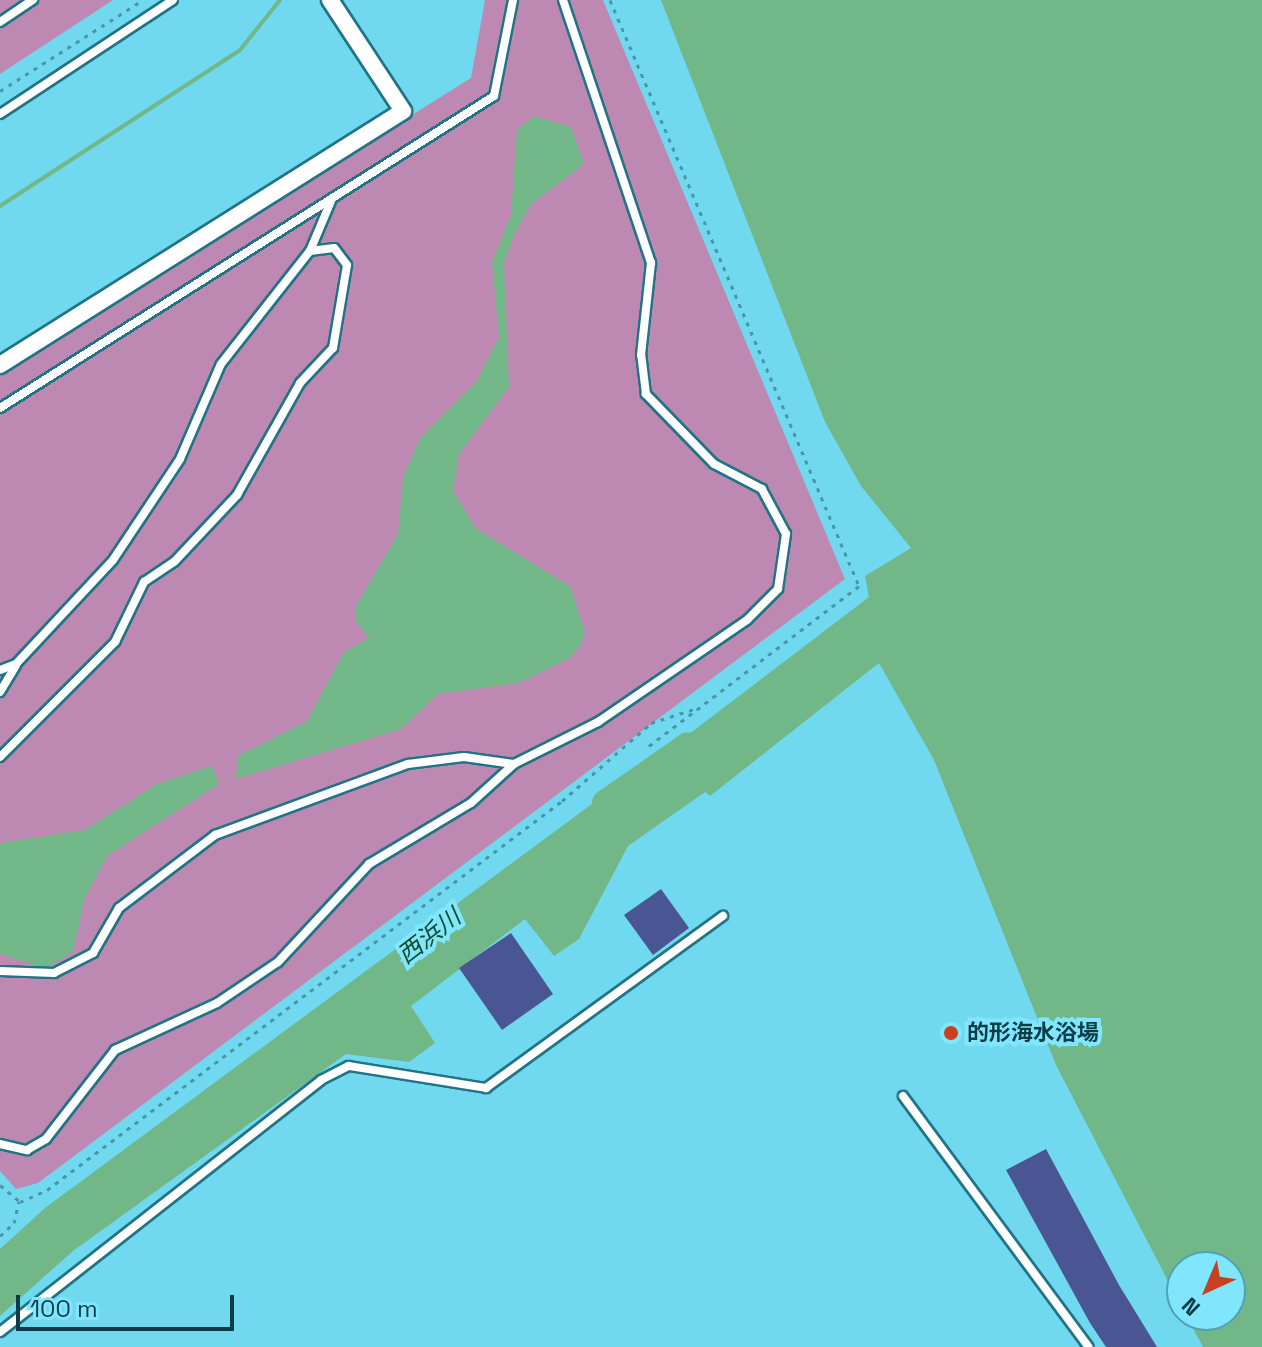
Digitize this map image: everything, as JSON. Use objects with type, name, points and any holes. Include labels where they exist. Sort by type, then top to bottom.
[{"type":"street","points":[[0,365],[403,111],[330,0]]},
{"type":"lane","points":[[0,22],[33,0]]},
{"type":"lane","points":[[0,114],[173,0]]},
{"type":"lane","points":[[0,408],[494,96],[513,0]]},
{"type":"lane","points":[[0,1144],[27,1150],[46,1139],[115,1050],[217,1003],[278,962],[369,864],[471,803],[514,764],[598,722],[747,620],[778,589],[786,567],[786,534],[762,489],[714,464],[646,394],[641,355],[651,263],[563,0]]},
{"type":"lane","points":[[0,692],[16,664],[113,560],[180,459],[221,364],[310,251],[331,200]]},
{"type":"lane","points":[[0,757],[115,642],[144,582],[175,561],[237,495],[300,383],[333,348],[347,265],[334,248],[310,251]]},
{"type":"lane","points":[[0,670],[16,664]]},
{"type":"lane","points":[[0,971],[54,973],[93,953],[119,908],[215,835],[408,764],[464,757],[514,764]]},
{"type":"lane","points":[[0,1332],[321,1080],[349,1066],[486,1088],[723,916]]},
{"type":"lane","points":[[903,1096],[1089,1347]]},
{"type":"path","points":[[0,91],[143,0]]},
{"type":"path","points":[[610,0],[859,586],[645,749]]},
{"type":"path","points":[[20,1202],[47,1190],[562,801],[651,723],[702,706]]},
{"type":"path","points":[[0,1185],[20,1202]]},
{"type":"path","points":[[0,1236],[14,1223],[20,1202]]},
{"type":"shaded area","points":[[0,0],[113,0],[0,74]]},
{"type":"shaded area","points":[[485,0],[603,0],[845,579],[38,1183],[16,1189],[0,1171],[0,374],[471,78]]},
{"type":"water","points":[[661,0],[1262,0],[1262,1347],[1203,1347],[1194,1331],[1246,1331],[1246,1251],[1166,1251],[1166,1277],[1056,1065],[934,760],[879,663],[710,796],[705,792],[628,846],[579,939],[554,956],[525,919],[411,1006],[435,1043],[409,1062],[346,1054],[73,1251],[0,1316],[0,1249],[45,1208],[627,778],[636,788],[663,769],[655,760],[869,597],[865,576],[911,548],[861,486],[825,422]]},
{"type":"water","points":[[534,116],[571,127],[584,164],[531,204],[515,233],[504,263],[509,387],[459,454],[453,490],[475,528],[570,586],[585,632],[581,644],[570,658],[519,683],[438,694],[401,729],[236,779],[238,756],[307,721],[344,652],[369,638],[355,620],[356,606],[398,534],[403,477],[421,437],[476,382],[499,337],[492,262],[511,215],[517,130]]},
{"type":"water","points":[[212,766],[219,784],[107,856],[84,900],[73,952],[46,968],[0,954],[0,843],[85,830],[157,784]]},
{"type":"building","points":[[661,889],[689,928],[653,955],[624,915]]},
{"type":"building","points":[[511,933],[553,994],[502,1030],[459,968]]},
{"type":"building","points":[[1046,1149],[1119,1285],[1157,1347],[1106,1347],[1090,1323],[1006,1170]]},
{"type":"waterway","points":[[0,206],[240,50],[280,0]]},
{"type":"waterway","name":"西浜川","points":[[605,803],[688,745]]},
{"type":"place","name":"的形海水浴場","points":[[951,1033]]}]
